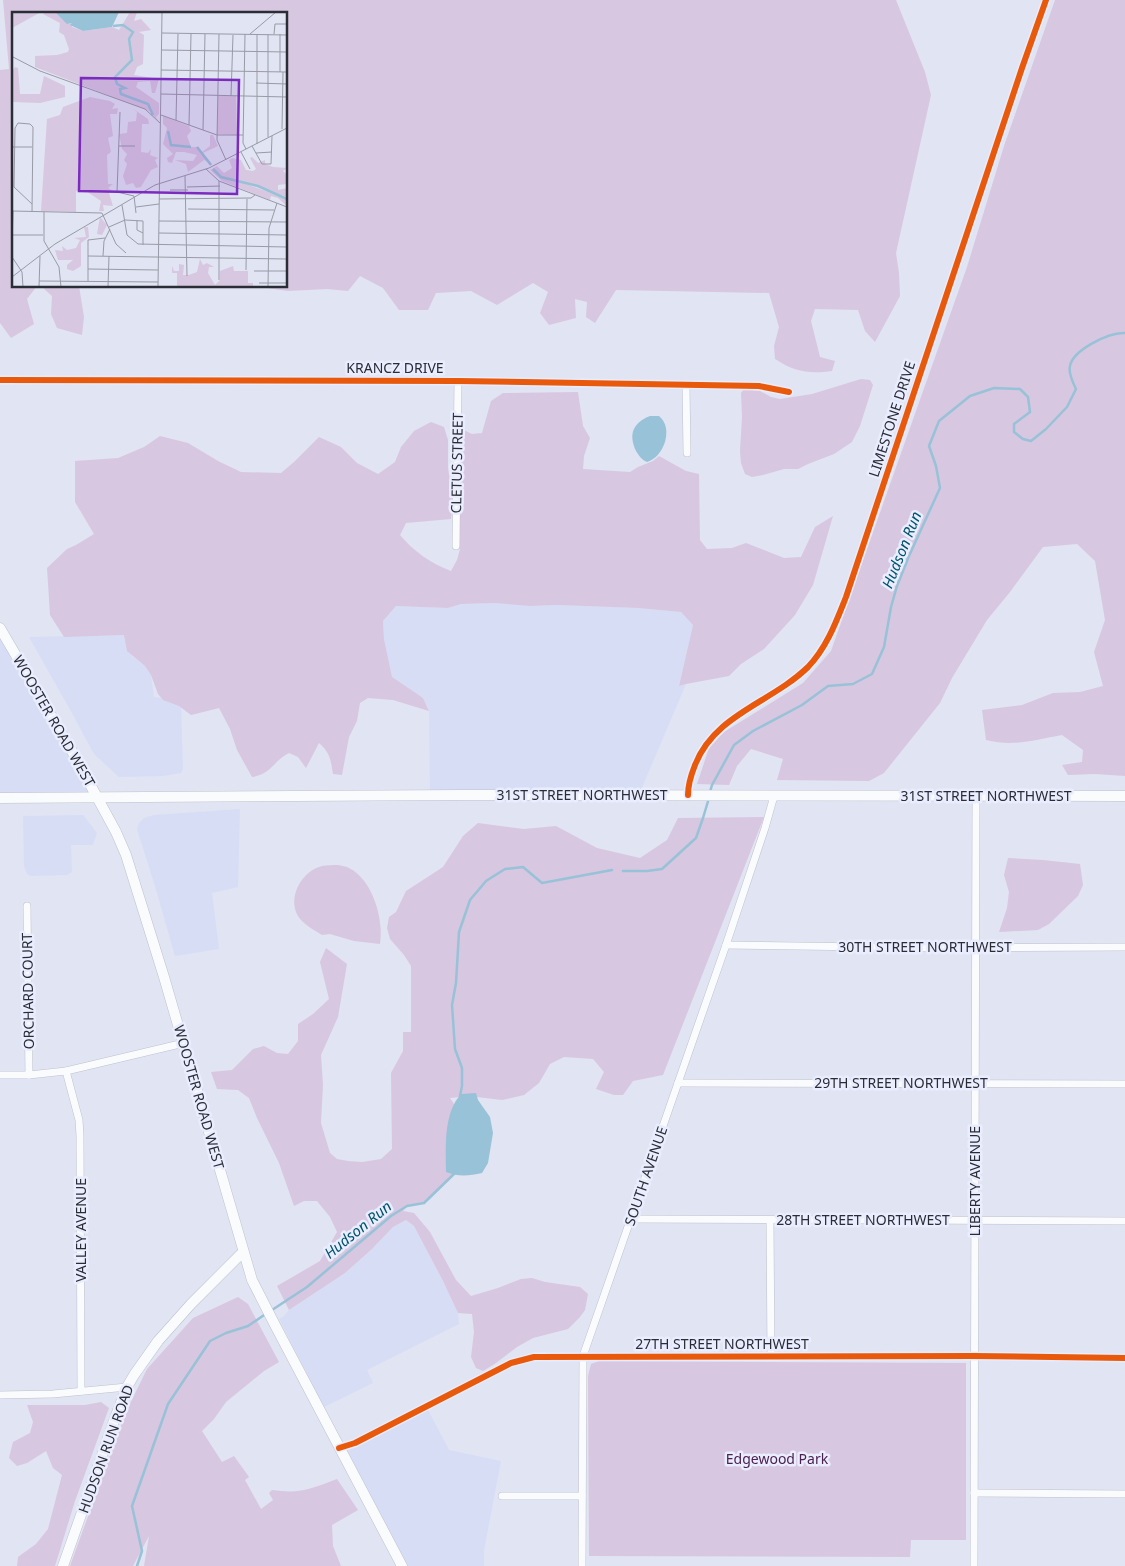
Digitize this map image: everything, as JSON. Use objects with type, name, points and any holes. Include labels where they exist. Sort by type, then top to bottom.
[{"type":"main road","name":"WOOSTER ROAD WEST","points":[[0,628],[98,798],[126,855],[184,1043],[252,1280],[402,1566]]},
{"type":"main road","name":"31ST STREET NORTHWEST","points":[[0,798],[688,795],[1125,796]]},
{"type":"main road","name":"HUDSON RUN ROAD","points":[[63,1566],[127,1387],[142,1362],[179,1318],[243,1252]]},
{"type":"street","name":"LIMESTONE DRIVE","points":[[688,795],[688,788],[695,764],[711,737],[726,723],[798,676],[821,651],[831,636],[846,597],[1046,0]]},
{"type":"street","name":"KRANCZ DRIVE","points":[[0,380],[458,381],[758,386],[789,392]]},
{"type":"street","name":"CLETUS STREET","points":[[456,546],[458,381]]},
{"type":"street","points":[[686,385],[687,453]]},
{"type":"street","name":"SOUTH AVENUE","points":[[582,1566],[583,1356],[726,945],[774,796]]},
{"type":"street","name":"LIBERTY AVENUE","points":[[974,1566],[976,796]]},
{"type":"street","name":"ORCHARD COURT","points":[[27,906],[29,1075]]},
{"type":"street","name":"30TH STREET NORTHWEST","points":[[726,945],[1125,947]]},
{"type":"street","points":[[0,1075],[29,1075],[66,1071],[184,1043]]},
{"type":"street","name":"VALLEY AVENUE","points":[[66,1071],[77,1112],[80,1136],[81,1391]]},
{"type":"street","name":"29TH STREET NORTHWEST","points":[[678,1083],[1125,1084]]},
{"type":"street","name":"28TH STREET NORTHWEST","points":[[631,1219],[1125,1221]]},
{"type":"street","points":[[770,1220],[770,1357]]},
{"type":"street","name":"27TH STREET NORTHWEST","points":[[339,1448],[355,1443],[510,1362],[534,1357],[974,1356],[1125,1358]]},
{"type":"street","points":[[0,1395],[53,1394],[127,1387]]},
{"type":"street","points":[[974,1493],[1125,1494]]},
{"type":"street","points":[[502,1496],[582,1496]]},
{"type":"shaded area","points":[[650,416],[659,416],[666,428],[666,435],[665,442],[658,454],[647,462],[636,451],[632,434],[640,422]]},
{"type":"shaded area","points":[[494,603],[530,606],[638,608],[681,612],[693,625],[679,686],[686,684],[641,790],[430,793],[429,711],[427,705],[392,678],[384,639],[383,621],[396,606],[448,608],[461,604]]},
{"type":"shaded area","points":[[124,635],[132,656],[145,666],[151,675],[154,697],[172,699],[181,703],[183,769],[181,773],[163,776],[119,777],[94,754],[29,637]]},
{"type":"shaded area","points":[[0,639],[7,639],[98,798],[0,798]]},
{"type":"shaded area","points":[[240,809],[238,887],[212,893],[219,949],[175,956],[137,829],[139,823],[144,818],[154,815]]},
{"type":"shaded area","points":[[83,815],[97,833],[93,845],[71,845],[72,872],[67,875],[31,876],[27,874],[24,866],[23,816]]},
{"type":"shaded area","points":[[476,1093],[478,1100],[490,1117],[493,1133],[488,1163],[482,1173],[464,1176],[450,1174],[446,1172],[446,1152],[448,1121],[451,1111],[461,1094]]},
{"type":"shaded area","points":[[406,1220],[414,1226],[443,1281],[458,1313],[459,1324],[367,1370],[373,1383],[324,1407],[279,1319],[289,1310],[345,1273],[393,1227]]},
{"type":"shaded area","points":[[428,1410],[449,1450],[501,1461],[484,1550],[484,1566],[405,1566],[341,1448],[355,1445]]},
{"type":"green space","points":[[3,0],[896,0],[925,72],[931,95],[896,253],[900,296],[875,342],[865,331],[858,310],[815,309],[811,321],[820,357],[835,361],[832,371],[816,372],[802,371],[789,367],[775,359],[774,346],[779,327],[769,293],[616,290],[595,323],[586,317],[587,302],[575,299],[576,318],[549,325],[540,313],[548,292],[533,283],[497,305],[471,291],[436,293],[428,310],[399,310],[383,288],[360,276],[348,291],[327,289],[288,291],[267,288],[288,288],[288,12],[12,12],[12,288],[35,288],[27,299],[34,324],[11,338],[0,323],[0,70],[9,69]]},
{"type":"green space","points":[[1055,0],[1125,0],[1125,776],[1068,775],[1062,765],[1082,762],[1083,750],[1062,735],[1015,743],[986,740],[982,710],[1022,705],[1053,693],[1080,692],[1103,686],[1094,652],[1105,620],[1095,561],[1077,544],[1043,547],[987,620],[952,678],[940,703],[884,773],[869,781],[777,780],[783,759],[751,749],[737,766],[729,785],[697,784],[709,748],[724,732],[803,683],[831,651],[967,267],[1004,146]]},
{"type":"green space","points":[[43,288],[79,288],[84,317],[82,335],[57,328],[51,314],[52,296]]},
{"type":"green space","points":[[861,379],[870,380],[873,385],[860,426],[852,442],[834,454],[798,469],[784,469],[752,477],[745,474],[741,463],[740,451],[741,393],[744,389],[760,391],[780,399],[812,394]]},
{"type":"green space","points":[[578,392],[583,426],[590,438],[584,456],[583,469],[630,472],[659,456],[686,471],[699,474],[700,540],[707,549],[732,548],[746,543],[784,558],[801,557],[815,527],[833,516],[813,585],[795,615],[764,649],[741,664],[729,676],[679,686],[693,625],[681,612],[638,608],[530,606],[494,603],[461,604],[448,608],[396,606],[383,621],[384,639],[392,677],[423,698],[429,711],[393,700],[368,698],[360,703],[357,721],[349,737],[342,775],[333,774],[328,753],[319,743],[306,768],[298,757],[289,753],[264,773],[252,777],[237,750],[230,729],[219,708],[191,715],[179,706],[163,700],[158,694],[151,675],[145,666],[127,651],[124,635],[64,637],[50,615],[47,568],[67,549],[94,534],[75,502],[75,461],[118,458],[144,447],[160,436],[188,443],[241,472],[281,473],[319,437],[341,447],[357,463],[378,474],[395,462],[401,447],[414,431],[431,422],[444,427],[448,440],[448,468],[453,500],[451,519],[406,523],[400,535],[423,556],[451,571],[460,549],[456,546],[458,427],[472,434],[482,433],[491,401],[503,393]]},
{"type":"green space","points":[[764,817],[663,1075],[633,1081],[623,1095],[614,1095],[596,1089],[604,1072],[593,1059],[564,1057],[550,1064],[539,1083],[524,1095],[502,1100],[469,1096],[450,1098],[458,1110],[457,1171],[424,1203],[407,1206],[403,1211],[414,1213],[430,1232],[456,1280],[471,1296],[521,1279],[532,1278],[545,1282],[580,1287],[588,1294],[585,1310],[580,1317],[568,1329],[533,1338],[483,1371],[476,1368],[471,1357],[474,1332],[472,1314],[458,1313],[414,1226],[406,1220],[393,1227],[345,1273],[289,1310],[277,1286],[320,1261],[337,1232],[330,1217],[317,1201],[304,1201],[294,1206],[279,1163],[249,1098],[238,1090],[217,1089],[211,1072],[232,1070],[253,1049],[264,1046],[277,1053],[288,1054],[298,1041],[298,1024],[313,1014],[329,999],[320,962],[326,948],[347,964],[338,1017],[321,1055],[323,1085],[321,1123],[330,1153],[337,1159],[362,1162],[381,1159],[392,1149],[391,1073],[403,1051],[403,1032],[411,1032],[411,966],[390,939],[387,928],[389,917],[396,912],[406,891],[443,867],[463,836],[478,823],[524,829],[556,826],[597,848],[640,858],[667,840],[678,818]]},
{"type":"green space","points":[[1008,858],[1080,864],[1083,885],[1078,896],[1049,924],[1038,930],[999,932],[1007,908],[1009,892],[1004,875]]},
{"type":"green space","points":[[338,865],[348,867],[357,874],[370,891],[378,913],[381,934],[380,944],[354,941],[330,934],[322,935],[298,916],[295,909],[295,893],[303,879],[315,869]]},
{"type":"green space","points":[[238,1297],[248,1304],[279,1362],[264,1371],[226,1402],[214,1419],[202,1431],[222,1462],[234,1456],[249,1477],[245,1480],[261,1509],[273,1500],[269,1493],[272,1490],[305,1490],[337,1479],[358,1510],[332,1525],[333,1546],[341,1566],[144,1566],[149,1536],[133,1566],[70,1566],[125,1414],[147,1369],[193,1318]]},
{"type":"green space","name":"Edgewood Park","points":[[599,1361],[966,1363],[966,1540],[911,1540],[910,1557],[589,1556],[588,1376],[591,1364]]},
{"type":"green space","points":[[101,1402],[109,1408],[75,1501],[55,1566],[17,1566],[18,1557],[36,1544],[48,1529],[62,1475],[53,1468],[46,1451],[27,1463],[17,1466],[9,1458],[13,1442],[30,1433],[33,1422],[27,1405],[85,1405]]},
{"type":"waterway","name":"Hudson Run","points":[[710,792],[734,745],[753,731],[802,705],[828,686],[853,684],[872,674],[884,647],[897,586],[940,488],[936,466],[929,446],[939,421],[970,396],[994,388],[1020,389],[1028,397],[1030,412],[1014,424],[1014,432],[1023,439],[1031,441],[1046,429],[1067,407],[1076,389],[1071,378],[1070,366],[1078,354],[1101,339],[1110,335],[1125,333]]},
{"type":"waterway","name":"Hudson Run","points":[[623,871],[662,869],[696,838],[709,798]]},
{"type":"waterway","name":"Hudson Run","points":[[460,1096],[462,1068],[455,1049],[452,1005],[456,983],[459,932],[470,900],[486,881],[505,869],[523,867],[542,883],[612,870]]},
{"type":"waterway","name":"Hudson Run","points":[[272,1310],[307,1287],[391,1216],[407,1206],[424,1203],[455,1173]]},
{"type":"waterway","name":"Hudson Run","points":[[137,1566],[142,1551],[132,1506],[168,1404],[210,1341],[226,1333],[248,1326],[267,1313]]},
{"type":"cycle path","points":[[688,795],[695,765],[704,748],[716,733],[745,710],[778,690],[808,667],[821,651],[835,625],[1046,0]]},
{"type":"cycle path","points":[[0,380],[458,381],[759,386],[789,392]]},
{"type":"cycle path","points":[[339,1448],[355,1443],[511,1363],[534,1357],[974,1356],[1125,1358]]}]
